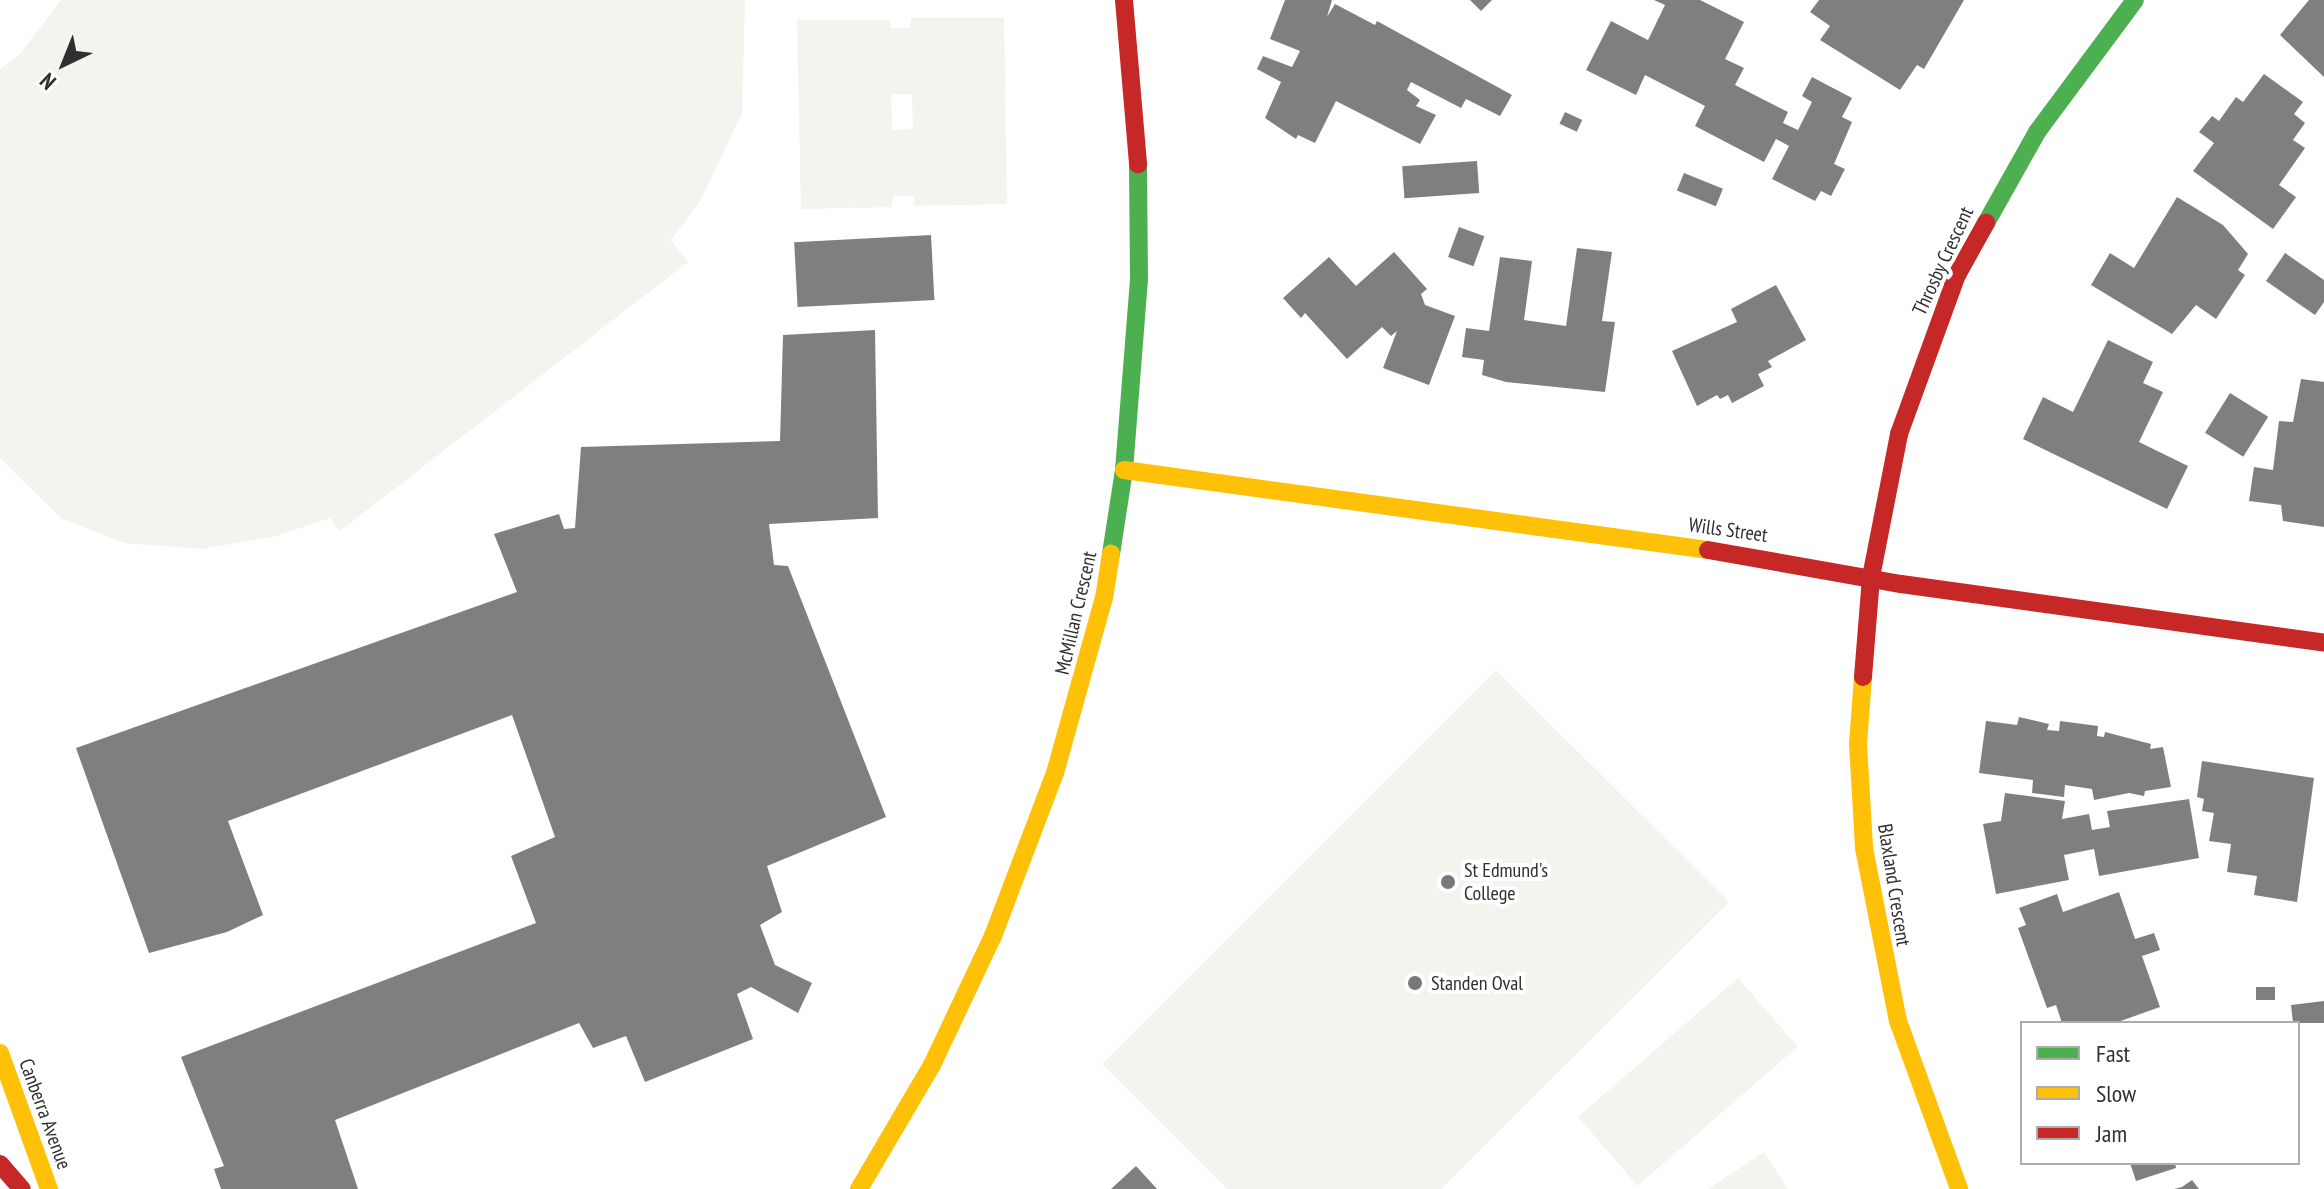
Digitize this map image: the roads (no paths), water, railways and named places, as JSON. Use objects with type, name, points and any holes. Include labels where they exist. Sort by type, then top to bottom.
[{"type":"main road","name":"McMillan Crescent","points":[[859,1189],[944,1041],[1018,876],[1089,660],[1124,470],[1139,232],[1138,134],[1124,0]]},
{"type":"main road","name":"Throsby Crescent","points":[[1871,577],[1899,434],[1957,275],[2037,132],[2135,0]]},
{"type":"main road","name":"Wills Street","points":[[1124,470],[1776,559],[1871,577],[2324,643]]},
{"type":"main road","name":"Blaxland Crescent","points":[[1871,577],[1858,743],[1864,848],[1898,1021],[1959,1189]]},
{"type":"main road","name":"Canberra Avenue","points":[[0,1053],[49,1189]]},
{"type":"main road","points":[[0,1164],[22,1189]]},
{"type":"place","name":"St Edmund's College","points":[[1448,882]]},
{"type":"place","name":"Standen Oval","points":[[1415,983]]}]
